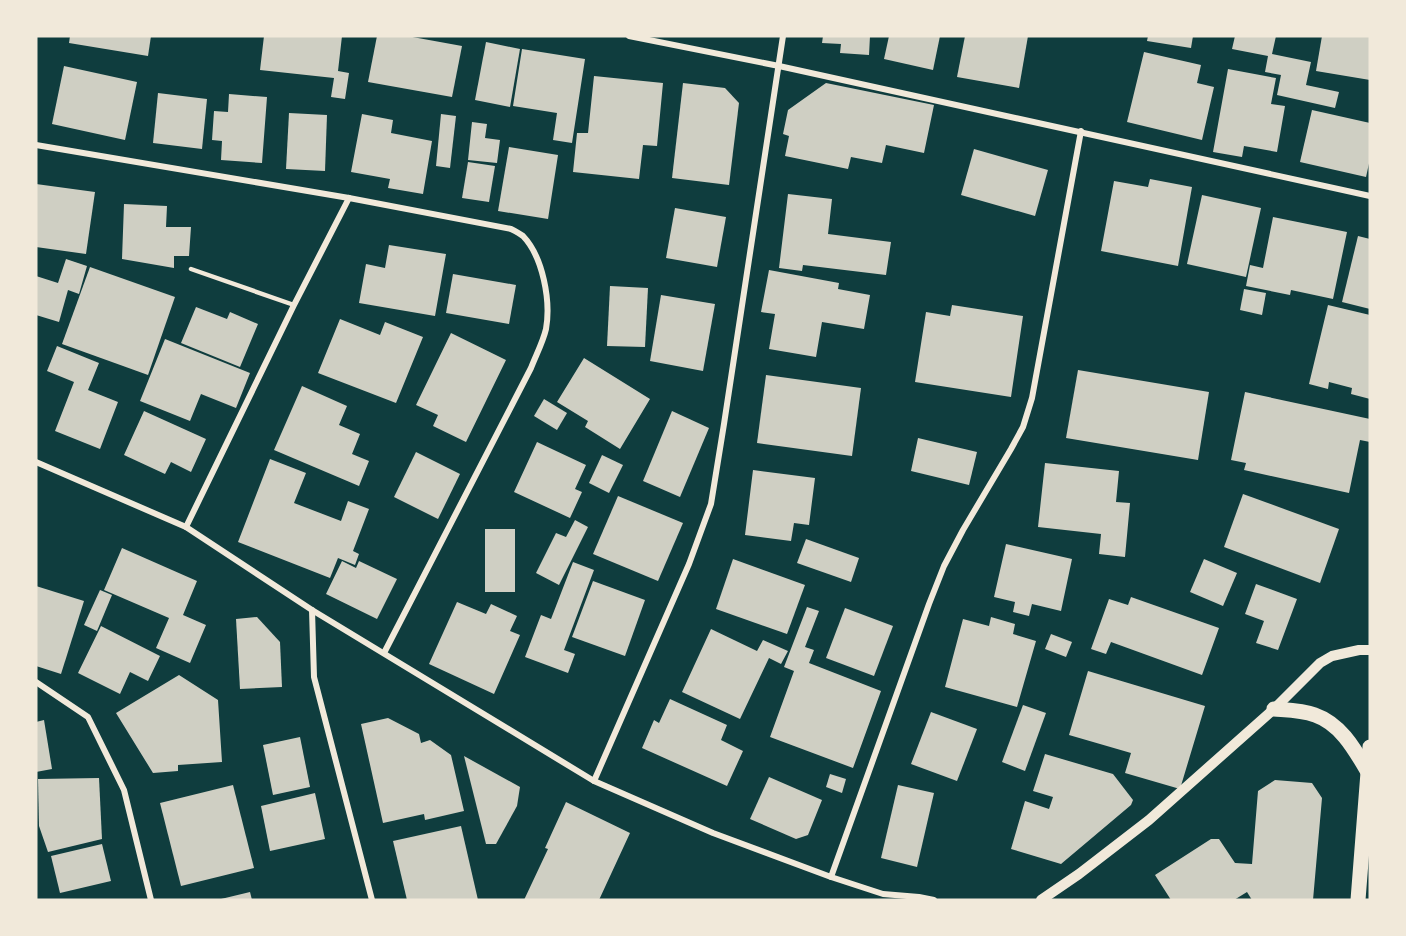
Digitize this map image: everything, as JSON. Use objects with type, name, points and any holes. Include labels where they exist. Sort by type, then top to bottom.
[{"type":"main road","points":[[1274,709],[1315,714],[1326,720],[1339,730],[1356,750],[1368,772]]},
{"type":"main road","points":[[1358,900],[1367,826],[1370,747]]},
{"type":"street","points":[[629,36],[1081,131],[1370,196]]},
{"type":"street","points":[[594,781],[689,564],[711,504],[783,36]]},
{"type":"street","points":[[831,877],[944,566],[1023,427],[1032,398],[1081,131]]},
{"type":"street","points":[[36,145],[349,198],[511,229],[522,235],[533,250],[543,273],[547,303],[546,329],[531,368],[384,653]]},
{"type":"street","points":[[186,527],[349,198]]},
{"type":"street","points":[[36,462],[186,527],[312,610],[594,781],[713,833],[831,877],[883,894],[934,900]]},
{"type":"street","points":[[312,610],[314,677],[372,900]]},
{"type":"street","points":[[1041,900],[1149,820],[1274,709],[1320,663],[1332,656],[1352,651],[1370,650]]},
{"type":"street","points":[[36,682],[88,717],[124,790],[151,900]]},
{"type":"street","points":[[883,894],[889,900]]},
{"type":"lane","points":[[191,269],[294,305]]},
{"type":"building","points":[[70,36],[151,36],[148,56],[69,43]]},
{"type":"building","points":[[264,36],[342,36],[338,71],[349,73],[345,99],[331,97],[334,78],[260,70]]},
{"type":"building","points":[[377,36],[407,36],[462,46],[452,97],[368,82]]},
{"type":"building","points":[[823,36],[870,36],[869,55],[840,53],[841,44],[822,43]]},
{"type":"building","points":[[889,36],[940,36],[933,70],[884,59]]},
{"type":"building","points":[[965,36],[1028,36],[1019,88],[957,77]]},
{"type":"building","points":[[1148,36],[1193,36],[1191,48],[1147,41]]},
{"type":"building","points":[[1235,36],[1276,36],[1272,54],[1311,62],[1306,85],[1339,92],[1335,108],[1277,95],[1281,75],[1265,72],[1268,56],[1232,49]]},
{"type":"building","points":[[1322,36],[1370,36],[1370,80],[1316,71]]},
{"type":"building","points":[[486,42],[520,49],[510,107],[475,100]]},
{"type":"building","points":[[522,49],[585,59],[572,143],[553,140],[557,113],[513,106]]},
{"type":"building","points":[[1144,52],[1201,65],[1197,83],[1214,87],[1202,140],[1127,122]]},
{"type":"building","points":[[64,66],[137,82],[125,140],[52,124]]},
{"type":"building","points":[[1228,69],[1276,78],[1271,104],[1285,106],[1277,152],[1244,146],[1242,157],[1213,152]]},
{"type":"building","points":[[594,76],[663,83],[657,146],[643,145],[639,179],[573,172],[577,133],[588,133]]},
{"type":"building","points":[[683,83],[725,88],[739,103],[729,185],[672,178]]},
{"type":"building","points":[[826,83],[934,105],[924,153],[886,145],[882,163],[851,157],[848,169],[785,156],[789,136],[783,134],[788,110]]},
{"type":"building","points":[[158,93],[207,99],[202,149],[153,143]]},
{"type":"building","points":[[229,94],[267,97],[262,163],[221,160],[222,141],[212,140],[214,111],[228,112]]},
{"type":"building","points":[[1312,110],[1370,123],[1370,159],[1366,177],[1300,162]]},
{"type":"building","points":[[289,113],[327,115],[325,171],[286,169]]},
{"type":"building","points":[[362,114],[393,120],[391,133],[432,141],[423,194],[388,188],[390,179],[351,172]]},
{"type":"building","points":[[441,114],[456,116],[450,168],[436,166]]},
{"type":"building","points":[[472,122],[487,124],[485,138],[500,140],[497,163],[468,160]]},
{"type":"building","points":[[509,147],[558,155],[548,219],[498,211]]},
{"type":"building","points":[[974,149],[1048,170],[1035,216],[961,195]]},
{"type":"building","points":[[468,162],[495,166],[489,202],[462,198]]},
{"type":"building","points":[[1150,179],[1192,187],[1178,266],[1101,251],[1114,181],[1148,187]]},
{"type":"building","points":[[36,184],[95,192],[86,254],[36,247]]},
{"type":"building","points":[[788,194],[832,199],[828,234],[891,242],[886,275],[803,265],[802,271],[779,268]]},
{"type":"building","points":[[1202,195],[1261,208],[1246,277],[1187,264]]},
{"type":"building","points":[[124,204],[167,206],[166,227],[191,227],[189,256],[174,256],[174,268],[122,259]]},
{"type":"building","points":[[675,208],[726,217],[717,267],[666,258]]},
{"type":"building","points":[[1273,217],[1347,232],[1333,299],[1291,290],[1290,295],[1246,286],[1250,265],[1263,268]]},
{"type":"building","points":[[1358,236],[1370,239],[1370,309],[1342,302]]},
{"type":"building","points":[[389,245],[446,254],[435,316],[359,303],[366,264],[385,268]]},
{"type":"building","points":[[66,259],[87,266],[79,294],[68,290],[59,322],[36,315],[36,276],[58,283]]},
{"type":"building","points":[[90,267],[175,297],[148,375],[62,344]]},
{"type":"building","points":[[769,270],[839,283],[838,289],[870,295],[864,329],[822,322],[816,357],[769,349],[775,314],[761,312]]},
{"type":"building","points":[[453,274],[516,285],[509,324],[446,313]]},
{"type":"building","points":[[610,286],[648,288],[645,347],[607,346]]},
{"type":"building","points":[[1244,289],[1266,293],[1262,315],[1240,310]]},
{"type":"building","points":[[661,295],[715,304],[703,371],[650,361]]},
{"type":"building","points":[[952,305],[1023,316],[1011,397],[915,382],[926,312],[950,316]]},
{"type":"building","points":[[1328,305],[1370,315],[1370,399],[1351,394],[1352,388],[1329,382],[1328,389],[1309,384]]},
{"type":"building","points":[[196,307],[227,319],[230,312],[258,324],[240,367],[181,343]]},
{"type":"building","points":[[340,319],[380,335],[385,322],[423,337],[396,403],[318,373]]},
{"type":"building","points":[[451,333],[506,360],[466,442],[433,426],[438,415],[416,405]]},
{"type":"building","points":[[165,339],[250,373],[236,408],[201,394],[190,421],[140,401]]},
{"type":"building","points":[[57,346],[99,363],[88,390],[118,402],[100,449],[55,431],[74,382],[47,371]]},
{"type":"building","points":[[584,358],[650,399],[620,449],[585,427],[588,421],[557,402]]},
{"type":"building","points":[[1078,370],[1209,392],[1198,460],[1066,438]]},
{"type":"building","points":[[766,375],[861,388],[852,456],[757,443]]},
{"type":"building","points":[[302,386],[347,406],[339,425],[360,434],[352,454],[369,461],[359,486],[274,450]]},
{"type":"building","points":[[1245,392],[1370,419],[1370,442],[1360,440],[1349,493],[1244,470],[1246,463],[1231,460]]},
{"type":"building","points":[[544,399],[567,413],[557,430],[534,416]]},
{"type":"building","points":[[144,411],[206,439],[191,472],[171,462],[165,474],[124,455]]},
{"type":"building","points":[[672,411],[709,428],[680,497],[643,481]]},
{"type":"building","points":[[918,438],[977,452],[969,485],[911,471]]},
{"type":"building","points":[[537,442],[586,465],[575,489],[582,492],[570,518],[514,492]]},
{"type":"building","points":[[416,452],[460,474],[438,519],[394,497]]},
{"type":"building","points":[[602,455],[623,465],[609,493],[589,483]]},
{"type":"building","points":[[270,459],[306,473],[294,503],[341,521],[348,501],[369,509],[353,551],[359,554],[355,565],[338,558],[330,578],[238,542]]},
{"type":"building","points":[[1045,463],[1119,471],[1116,502],[1130,503],[1125,557],[1099,554],[1101,534],[1038,527]]},
{"type":"building","points":[[753,470],[815,478],[809,525],[794,523],[791,541],[745,535]]},
{"type":"building","points":[[1243,494],[1339,529],[1320,583],[1224,547]]},
{"type":"building","points":[[618,496],[683,523],[658,581],[593,554]]},
{"type":"building","points":[[575,520],[588,527],[559,585],[536,573],[556,533],[566,537]]},
{"type":"building","points":[[485,529],[515,529],[515,592],[485,592]]},
{"type":"building","points":[[806,539],[859,558],[851,582],[797,563]]},
{"type":"building","points":[[1006,544],[1072,559],[1061,611],[1032,604],[1029,616],[1013,612],[1015,602],[994,597]]},
{"type":"building","points":[[122,548],[197,581],[183,615],[206,625],[190,663],[156,648],[169,618],[104,590]]},
{"type":"building","points":[[733,559],[805,585],[787,634],[716,609]]},
{"type":"building","points":[[1204,559],[1237,573],[1223,606],[1190,592]]},
{"type":"building","points":[[342,561],[356,568],[359,561],[397,579],[377,619],[326,594]]},
{"type":"building","points":[[573,562],[594,570],[564,650],[575,654],[568,673],[525,657],[541,615],[551,619]]},
{"type":"building","points":[[593,581],[645,600],[625,656],[572,637]]},
{"type":"building","points":[[1256,584],[1297,599],[1278,650],[1256,643],[1264,621],[1245,614]]},
{"type":"building","points":[[36,586],[84,601],[61,674],[36,666]]},
{"type":"building","points":[[100,590],[112,595],[97,631],[84,625]]},
{"type":"building","points":[[1131,597],[1219,628],[1202,675],[1111,642],[1106,654],[1091,649],[1109,599],[1128,605]]},
{"type":"building","points":[[457,602],[486,614],[491,604],[517,616],[510,631],[520,635],[494,694],[429,664]]},
{"type":"building","points":[[807,607],[819,611],[805,647],[814,650],[809,663],[881,691],[853,768],[770,737],[794,671],[784,667]]},
{"type":"building","points":[[845,608],[893,626],[874,676],[826,658]]},
{"type":"building","points":[[257,617],[280,642],[282,687],[240,689],[236,619]]},
{"type":"building","points":[[991,617],[1015,624],[1013,634],[1036,641],[1017,707],[945,687],[963,619],[989,626]]},
{"type":"building","points":[[101,626],[160,656],[148,681],[130,672],[120,694],[78,673]]},
{"type":"building","points":[[711,629],[757,651],[763,640],[788,651],[781,664],[769,658],[740,719],[682,692]]},
{"type":"building","points":[[1051,634],[1072,642],[1066,657],[1045,649]]},
{"type":"building","points":[[1088,671],[1205,706],[1180,789],[1125,773],[1131,753],[1069,735]]},
{"type":"building","points":[[179,675],[218,700],[222,762],[178,765],[178,771],[153,773],[116,713]]},
{"type":"building","points":[[670,699],[727,725],[721,740],[743,751],[727,786],[642,748],[654,720],[659,723]]},
{"type":"building","points":[[1023,705],[1046,713],[1025,771],[1002,762]]},
{"type":"building","points":[[931,712],[977,729],[957,781],[911,764]]},
{"type":"building","points":[[388,718],[419,734],[421,743],[430,740],[451,755],[464,811],[425,820],[424,814],[383,823],[361,724]]},
{"type":"building","points":[[44,720],[52,769],[36,772],[36,722]]},
{"type":"building","points":[[300,737],[310,787],[273,795],[263,745]]},
{"type":"building","points":[[1045,754],[1113,774],[1133,800],[1131,805],[1061,864],[1011,849],[1025,801],[1049,809],[1053,797],[1033,791]]},
{"type":"building","points":[[464,756],[520,787],[517,806],[496,844],[486,844]]},
{"type":"building","points":[[830,774],[846,779],[842,793],[826,787]]},
{"type":"building","points":[[769,777],[822,800],[808,835],[796,839],[750,819]]},
{"type":"building","points":[[99,778],[102,839],[48,852],[39,826],[38,779]]},
{"type":"building","points":[[1275,780],[1312,783],[1322,798],[1313,900],[1252,900],[1247,892],[1234,900],[1171,900],[1155,875],[1211,839],[1219,839],[1235,863],[1252,864],[1258,791]]},
{"type":"building","points":[[233,785],[254,868],[181,886],[160,803]]},
{"type":"building","points":[[898,785],[934,793],[917,867],[881,858]]},
{"type":"building","points":[[315,793],[325,839],[270,851],[261,806]]},
{"type":"building","points":[[566,802],[630,833],[599,900],[524,900],[548,849],[545,848]]},
{"type":"building","points":[[461,826],[478,900],[407,900],[393,841]]},
{"type":"building","points":[[102,844],[111,881],[60,893],[51,856]]},
{"type":"building","points":[[250,892],[252,900],[221,900],[221,899]]}]
